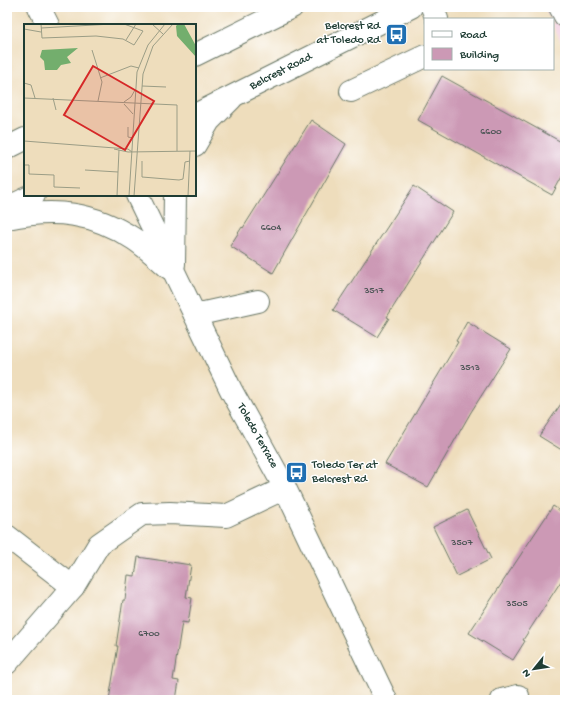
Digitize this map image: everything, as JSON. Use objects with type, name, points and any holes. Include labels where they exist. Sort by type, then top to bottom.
[{"type":"street","points":[[39,7],[48,24]]},
{"type":"street","points":[[196,55],[292,7]]},
{"type":"street","name":"Belcrest Road","points":[[196,115],[411,7]]},
{"type":"street","points":[[432,7],[438,18]]},
{"type":"street","points":[[560,7],[565,16]]},
{"type":"street","points":[[351,91],[424,56]]},
{"type":"street","points":[[196,143],[209,121],[234,96]]},
{"type":"street","points":[[7,148],[24,140]]},
{"type":"street","points":[[7,208],[32,196]]},
{"type":"street","name":"Toledo Terrace","points":[[137,196],[232,390],[285,488],[386,700]]},
{"type":"street","points":[[175,196],[173,235],[175,273]]},
{"type":"street","points":[[7,218],[55,212],[85,216],[111,226],[134,239],[175,273]]},
{"type":"street","points":[[195,315],[258,301]]},
{"type":"street","points":[[7,663],[73,587],[99,544],[142,514],[170,513],[226,516],[285,488]]},
{"type":"street","points":[[7,536],[73,587]]},
{"type":"shaded area","points":[[544,7],[565,7],[565,50],[554,28],[554,18],[550,18]]},
{"type":"building","points":[[442,76],[565,144],[565,171],[552,195],[418,120]]},
{"type":"building","points":[[311,120],[346,144],[273,273],[230,246],[242,227],[243,228]]},
{"type":"building","points":[[414,186],[453,212],[387,317],[389,318],[377,337],[333,310]]},
{"type":"building","points":[[467,322],[511,349],[471,412],[428,487],[385,464],[458,342],[456,341]]},
{"type":"building","points":[[565,398],[565,452],[539,436]]},
{"type":"building","points":[[553,506],[565,514],[565,575],[523,640],[525,641],[513,660],[469,633]]},
{"type":"building","points":[[467,510],[491,559],[457,576],[433,527]]},
{"type":"building","points":[[138,557],[191,565],[186,597],[192,598],[188,623],[182,622],[173,680],[179,681],[176,700],[109,700],[128,575],[135,576]]},
{"type":"place","name":"Belcrest Rd at Toledo Rd","points":[[396,34]]},
{"type":"place","name":"Toledo Ter at Belcrest Rd","points":[[297,473]]}]
